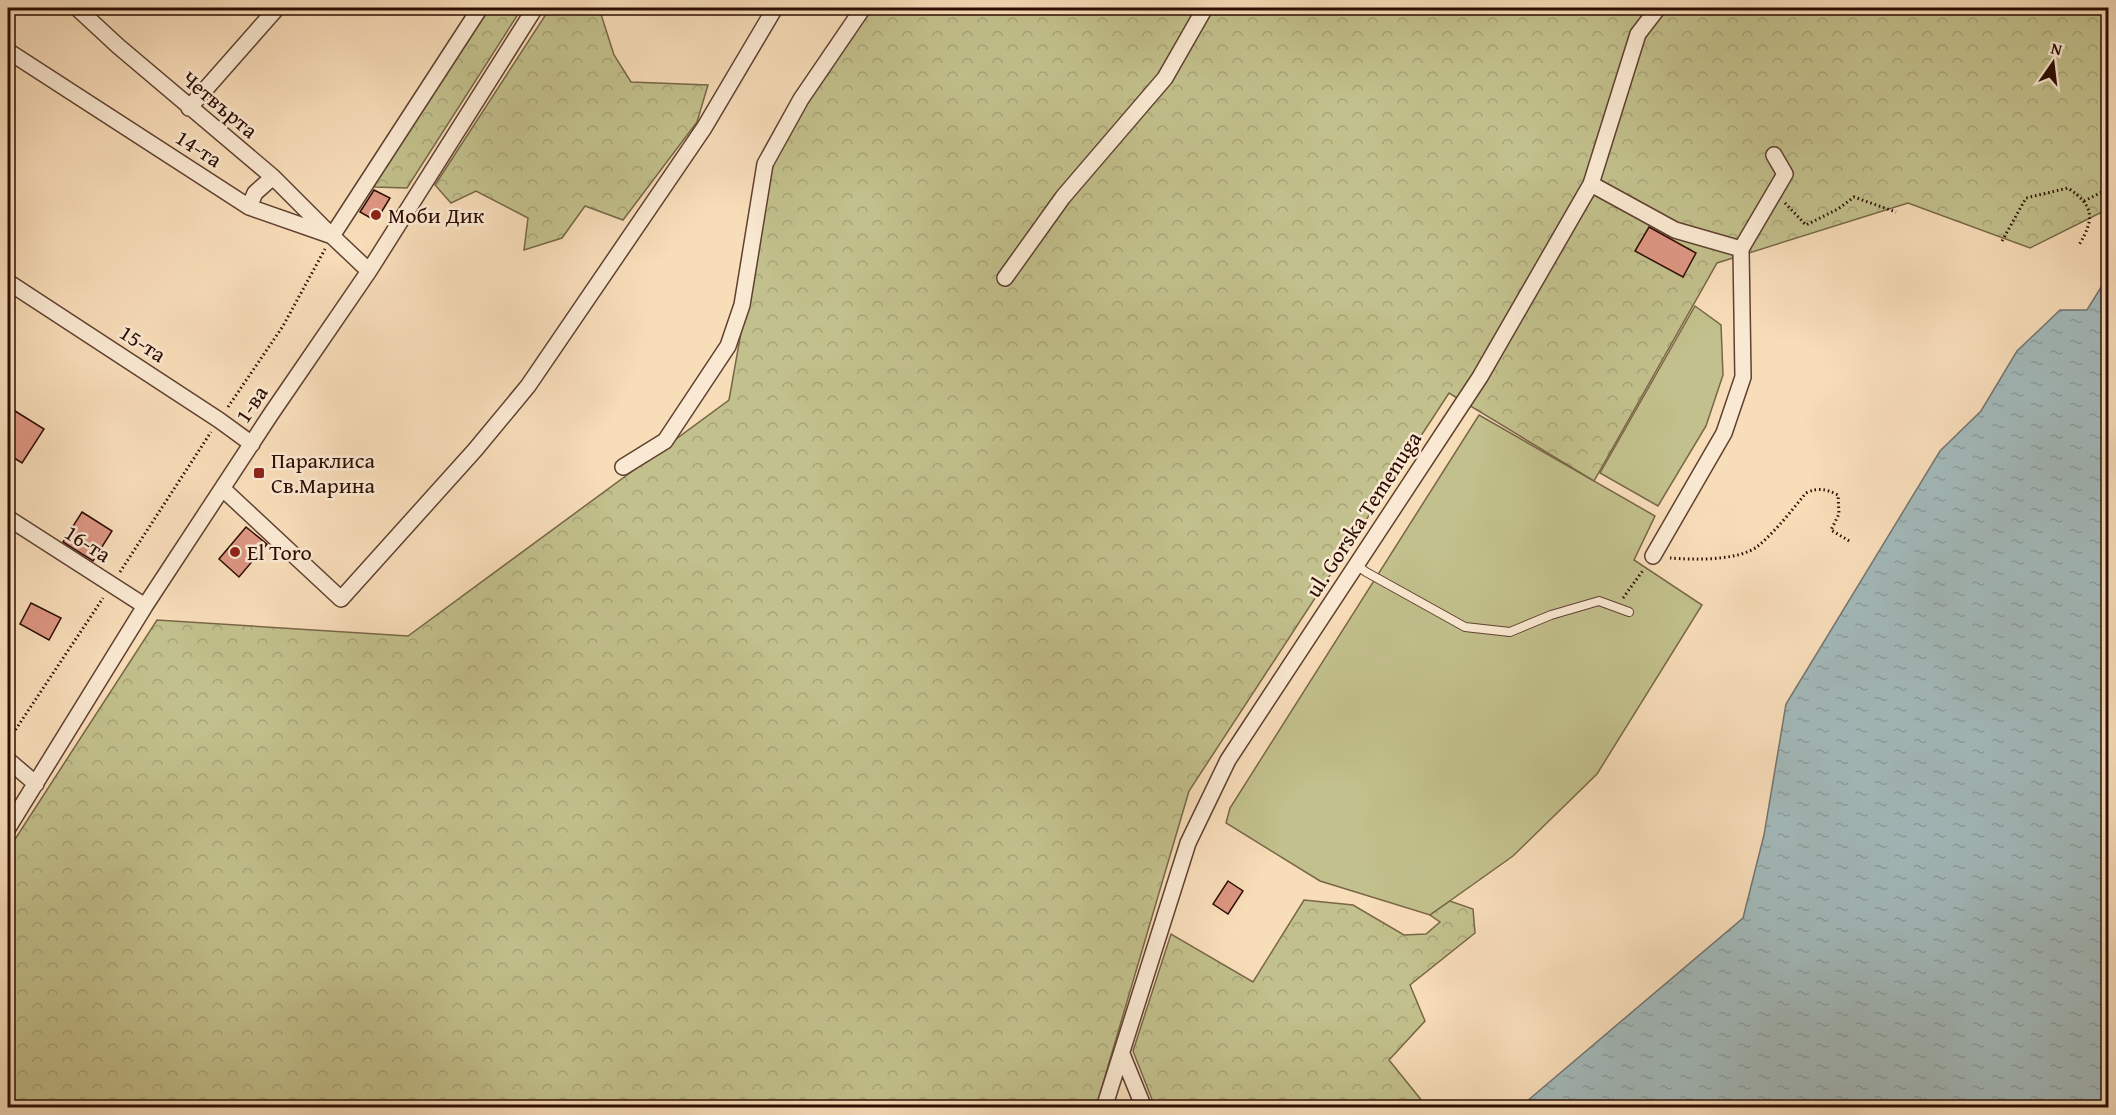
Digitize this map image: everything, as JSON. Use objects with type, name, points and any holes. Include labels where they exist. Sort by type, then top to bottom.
[{"type":"street","name":"Четвърта","points":[[77,8],[189,108],[273,177],[332,236]]},
{"type":"street","points":[[189,108],[277,8]]},
{"type":"street","points":[[332,236],[480,8]]},
{"type":"street","name":"1-ва","points":[[8,828],[145,606],[369,271],[535,8]]},
{"type":"street","points":[[224,489],[341,598],[475,450],[528,386],[704,128],[775,8]]},
{"type":"street","points":[[623,467],[665,441],[728,346],[742,305],[765,164],[801,99],[863,8]]},
{"type":"street","points":[[1005,278],[1063,197],[1166,78],[1205,8]]},
{"type":"street","name":"ul. Gorska Temenuga","points":[[1104,1107],[1188,843],[1228,759],[1480,377],[1591,184],[1638,34],[1658,8]]},
{"type":"street","name":"14-та","points":[[8,51],[249,207],[332,236],[369,271]]},
{"type":"street","points":[[1653,556],[1724,433],[1743,377],[1740,249],[1785,174],[1774,155]]},
{"type":"street","points":[[249,207],[255,193],[273,177]]},
{"type":"street","points":[[1591,184],[1675,230],[1740,249]]},
{"type":"street","name":"15-та","points":[[8,282],[252,444]]},
{"type":"street","name":"16-та","points":[[8,518],[145,606]]},
{"type":"street","points":[[8,760],[36,784]]},
{"type":"street","points":[[1122,1054],[1144,1107]]},
{"type":"lane","points":[[1356,565],[1465,627],[1510,632],[1551,615],[1599,601],[1629,612]]},
{"type":"path","points":[[1776,188],[1788,208],[1806,225],[1854,197],[1896,212]]},
{"type":"path","points":[[2002,241],[2026,198],[2068,188],[2089,207],[2090,218],[2079,245]]},
{"type":"path","points":[[2084,201],[2109,189]]},
{"type":"path","points":[[8,741],[283,326],[332,236]]},
{"type":"path","points":[[1692,560],[1741,555],[1757,547],[1806,493],[1816,488],[1838,495],[1839,514],[1831,530],[1851,542]]},
{"type":"path","points":[[1617,607],[1653,556]]},
{"type":"green space","points":[[487,8],[522,8],[407,188],[375,187],[372,174]]},
{"type":"green space","points":[[550,8],[599,8],[614,55],[631,82],[708,85],[697,122],[623,220],[585,206],[562,238],[524,250],[528,218],[476,191],[451,203],[435,185]]},
{"type":"green space","points":[[869,8],[2108,8],[2108,209],[2030,248],[1908,203],[1717,263],[1594,481],[1449,393],[1189,791],[1096,1107],[8,1107],[8,850],[157,620],[408,636],[729,400],[771,163],[847,39]]},
{"type":"green space","points":[[1695,306],[1721,325],[1723,375],[1706,426],[1658,506],[1600,473]]},
{"type":"green space","points":[[1479,415],[1655,516],[1634,560],[1702,605],[1597,774],[1513,856],[1430,915],[1320,881],[1226,823],[1230,808]]},
{"type":"green space","points":[[1304,900],[1353,905],[1404,935],[1426,934],[1440,922],[1430,915],[1450,901],[1473,909],[1475,933],[1410,985],[1425,1021],[1389,1060],[1427,1107],[1155,1107],[1133,1051],[1171,934],[1253,982]]},
{"type":"water","points":[[2108,276],[2108,1107],[1520,1107],[1743,918],[1764,835],[1786,704],[1940,451],[1981,411],[2017,351],[2060,310],[2087,310]]},
{"type":"building","points":[[374,190],[390,198],[376,221],[360,212]]},
{"type":"building","points":[[1649,227],[1696,253],[1683,277],[1635,251]]},
{"type":"building","points":[[15,411],[44,429],[22,463],[8,454],[8,423]]},
{"type":"building","points":[[82,512],[112,531],[93,561],[63,542]]},
{"type":"building","points":[[246,527],[267,544],[239,577],[219,559]]},
{"type":"building","points":[[31,603],[61,618],[49,640],[20,624]]},
{"type":"building","points":[[1228,881],[1243,891],[1228,914],[1213,904]]},
{"type":"place","name":"Моби Дик","points":[[376,215]]},
{"type":"place","name":"Параклиса Св.Марина","points":[[259,473]]},
{"type":"place","name":"El Toro","points":[[235,552]]}]
